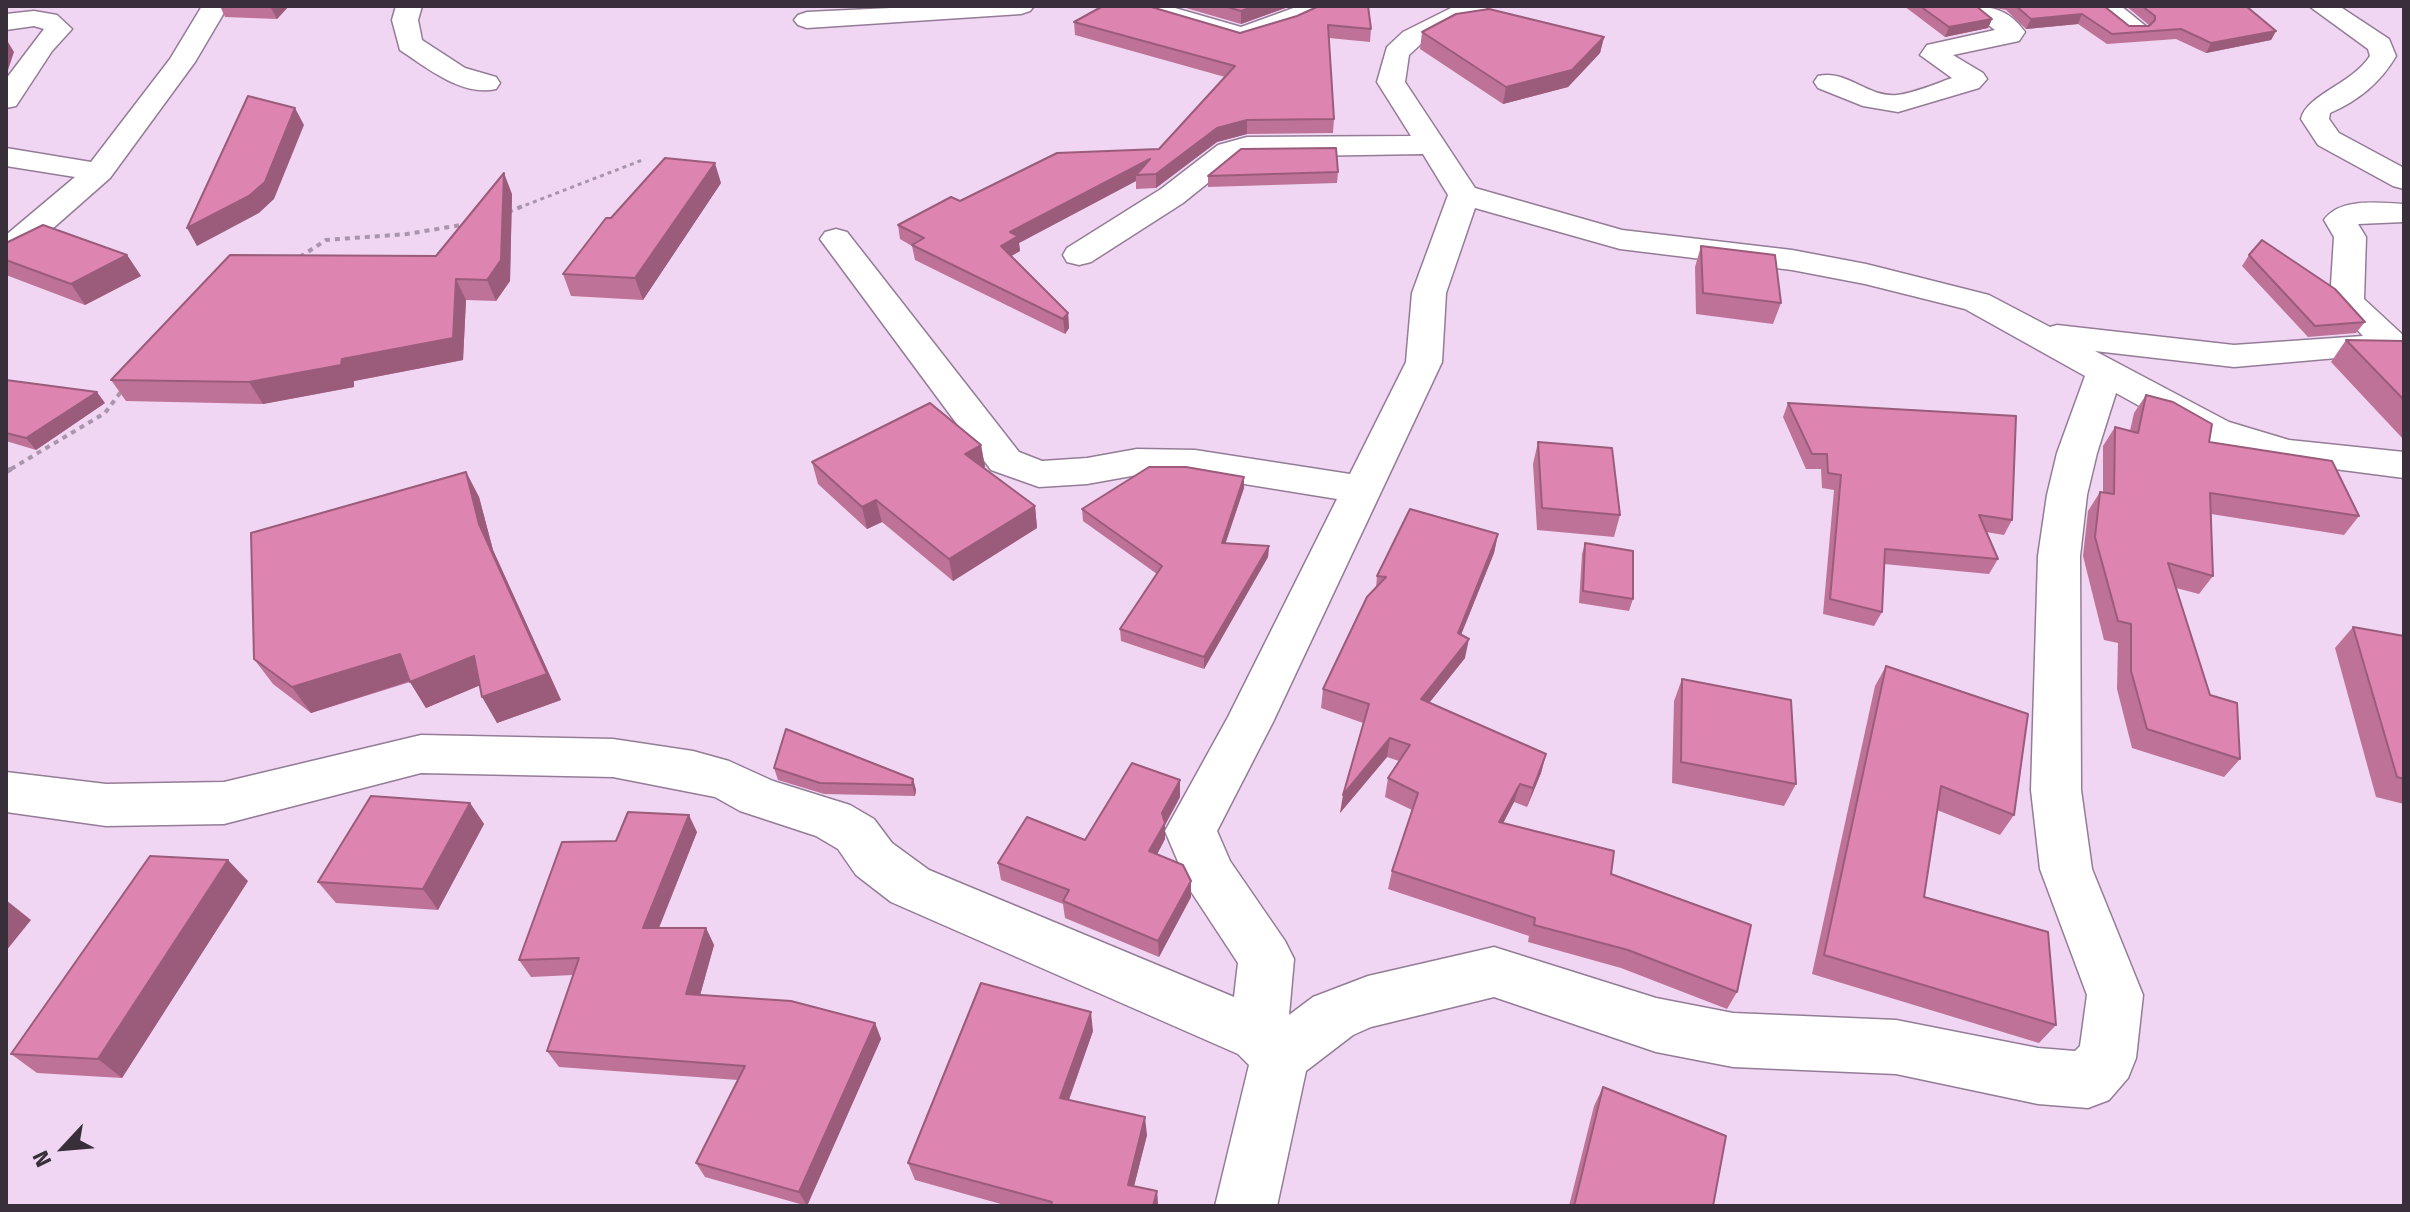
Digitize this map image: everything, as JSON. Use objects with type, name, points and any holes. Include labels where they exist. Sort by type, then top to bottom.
[{"type":"street","points":[[6,252],[99,172],[182,62],[215,6]]},
{"type":"street","points":[[409,6],[405,20],[409,44],[455,74],[486,83]]},
{"type":"street","points":[[807,20],[903,11],[1021,6]]},
{"type":"street","points":[[1141,6],[1241,35],[1320,6]]},
{"type":"street","points":[[1475,6],[1412,38],[1396,53],[1391,82],[1464,195],[1620,239],[1792,260],[1866,274],[1977,302],[2215,431],[2287,452],[2404,465]]},
{"type":"street","points":[[1828,82],[1873,100],[1898,104],[1969,82],[1973,79],[1933,55],[1936,51],[2012,32],[1976,6]]},
{"type":"street","points":[[2104,6],[2135,28]]},
{"type":"street","points":[[2330,11],[2383,19]]},
{"type":"street","points":[[2330,11],[2380,45],[2383,56],[2377,67],[2348,95],[2317,109],[2315,119],[2328,139],[2404,180]]},
{"type":"street","points":[[6,22],[38,17],[53,22],[59,29],[42,46],[6,100]]},
{"type":"street","points":[[1079,255],[1172,196],[1229,151],[1247,146],[1430,145]]},
{"type":"street","points":[[6,157],[99,172]]},
{"type":"street","points":[[1246,1206],[1269,1046],[1266,959],[1209,874],[1191,831],[1249,722],[1424,362],[1429,293],[1464,195]]},
{"type":"street","points":[[2400,352],[2347,301],[2350,237],[2340,220],[2361,212],[2404,213]]},
{"type":"street","points":[[836,239],[1005,461],[1039,474],[1087,471],[1137,462],[1195,463],[1303,482],[1362,488]]},
{"type":"street","points":[[2035,333],[2234,356],[2348,346],[2400,352]]},
{"type":"street","points":[[6,792],[106,805],[224,803],[421,754],[613,758],[693,771],[729,781],[758,797],[832,820],[856,834],[874,859],[910,886],[1269,1046],[1368,1002],[1494,972],[1656,1025],[1733,1040],[1896,1047],[2038,1076],[2088,1080],[2107,1058],[2115,995],[2066,869],[2056,790],[2059,556],[2067,495],[2077,453],[2105,371]]},
{"type":"path","points":[[504,213],[645,159]]},
{"type":"path","points":[[293,262],[326,240],[407,234],[474,222]]},
{"type":"path","points":[[6,472],[105,413],[124,388]]},
{"type":"building","points":[[1103,6],[1148,6],[1240,33],[1319,6],[1368,6],[1371,29],[1328,25],[1334,119],[1247,120],[1217,128],[1156,174],[1136,175],[1150,159],[1010,232],[1018,236],[1001,246],[1068,313],[1063,319],[912,245],[924,238],[898,225],[951,197],[960,201],[1057,153],[1159,149],[1235,66],[1074,22]]},
{"type":"building","points":[[1224,6],[1255,6],[1241,11]]},
{"type":"building","points":[[1920,6],[1976,6],[1992,19],[1949,27]]},
{"type":"building","points":[[2016,6],[2104,6],[2129,26],[2149,26],[2155,16],[2142,6],[2246,6],[2276,31],[2211,43],[2181,29],[2112,34],[2082,14],[2031,19]]},
{"type":"building","points":[[1489,9],[1604,37],[1572,70],[1506,87],[1422,32],[1456,14]]},
{"type":"building","points":[[248,96],[295,108],[265,182],[249,196],[187,228]]},
{"type":"building","points":[[1336,148],[1338,172],[1208,176],[1241,149]]},
{"type":"building","points":[[665,158],[715,163],[635,278],[563,274],[606,218],[611,218]]},
{"type":"building","points":[[504,173],[501,260],[487,280],[456,279],[453,338],[342,359],[341,365],[249,382],[111,380],[230,255],[436,256]]},
{"type":"building","points":[[43,225],[127,255],[71,284],[6,260],[6,243]]},
{"type":"building","points":[[2262,240],[2335,289],[2365,322],[2315,326],[2249,255]]},
{"type":"building","points":[[1701,246],[1775,255],[1781,303],[1703,293]]},
{"type":"building","points":[[2346,340],[2404,341],[2404,400]]},
{"type":"building","points":[[6,380],[97,392],[26,438],[6,433]]},
{"type":"building","points":[[2146,395],[2173,402],[2212,424],[2209,442],[2332,461],[2359,516],[2210,493],[2213,576],[2168,563],[2210,695],[2237,703],[2240,759],[2147,729],[2131,671],[2131,624],[2118,621],[2095,537],[2100,492],[2114,494],[2115,427],[2138,433]]},
{"type":"building","points":[[930,403],[981,445],[965,454],[1035,506],[949,559],[876,500],[862,507],[812,462]]},
{"type":"building","points":[[1788,403],[2016,416],[2012,520],[1979,515],[1998,559],[1885,549],[1882,612],[1830,599],[1841,475],[1828,473],[1827,454],[1812,454]]},
{"type":"building","points":[[1538,442],[1612,448],[1620,515],[1542,508]]},
{"type":"building","points":[[1149,467],[1186,467],[1244,477],[1222,543],[1269,546],[1204,657],[1120,629],[1162,566],[1082,509]]},
{"type":"building","points":[[466,472],[479,524],[547,674],[482,697],[474,656],[410,682],[400,654],[292,687],[254,659],[251,533]]},
{"type":"building","points":[[1410,509],[1498,534],[1458,633],[1469,639],[1421,699],[1546,754],[1533,788],[1520,784],[1499,822],[1614,851],[1611,874],[1751,925],[1737,992],[1628,950],[1534,925],[1535,918],[1392,871],[1418,793],[1388,778],[1410,745],[1390,738],[1343,795],[1369,704],[1323,689],[1367,597],[1386,577],[1377,576]]},
{"type":"building","points":[[1585,543],[1633,551],[1633,599],[1583,591]]},
{"type":"building","points":[[2353,627],[2404,636],[2404,779],[2397,777]]},
{"type":"building","points":[[1886,666],[2028,714],[2014,815],[1941,786],[1924,897],[2048,932],[2056,1025],[1824,955]]},
{"type":"building","points":[[1682,679],[1791,700],[1796,784],[1681,762]]},
{"type":"building","points":[[786,729],[913,779],[912,785],[820,783],[774,768]]},
{"type":"building","points":[[1132,763],[1180,780],[1162,813],[1165,823],[1149,851],[1183,865],[1191,881],[1158,941],[1063,901],[1069,890],[998,863],[1027,817],[1085,840]]},
{"type":"building","points":[[371,796],[470,803],[423,889],[318,882]]},
{"type":"building","points":[[628,812],[689,815],[643,928],[706,928],[686,994],[791,1001],[875,1023],[799,1192],[696,1163],[745,1066],[547,1051],[579,958],[519,960],[562,842],[616,841]]},
{"type":"building","points":[[150,856],[228,860],[98,1059],[11,1054]]},
{"type":"building","points":[[981,983],[1091,1012],[1060,1098],[1145,1117],[1128,1185],[1157,1191],[1153,1206],[1051,1206],[1052,1202],[908,1163]]},
{"type":"building","points":[[1603,1087],[1726,1136],[1713,1206],[1574,1206]]}]
